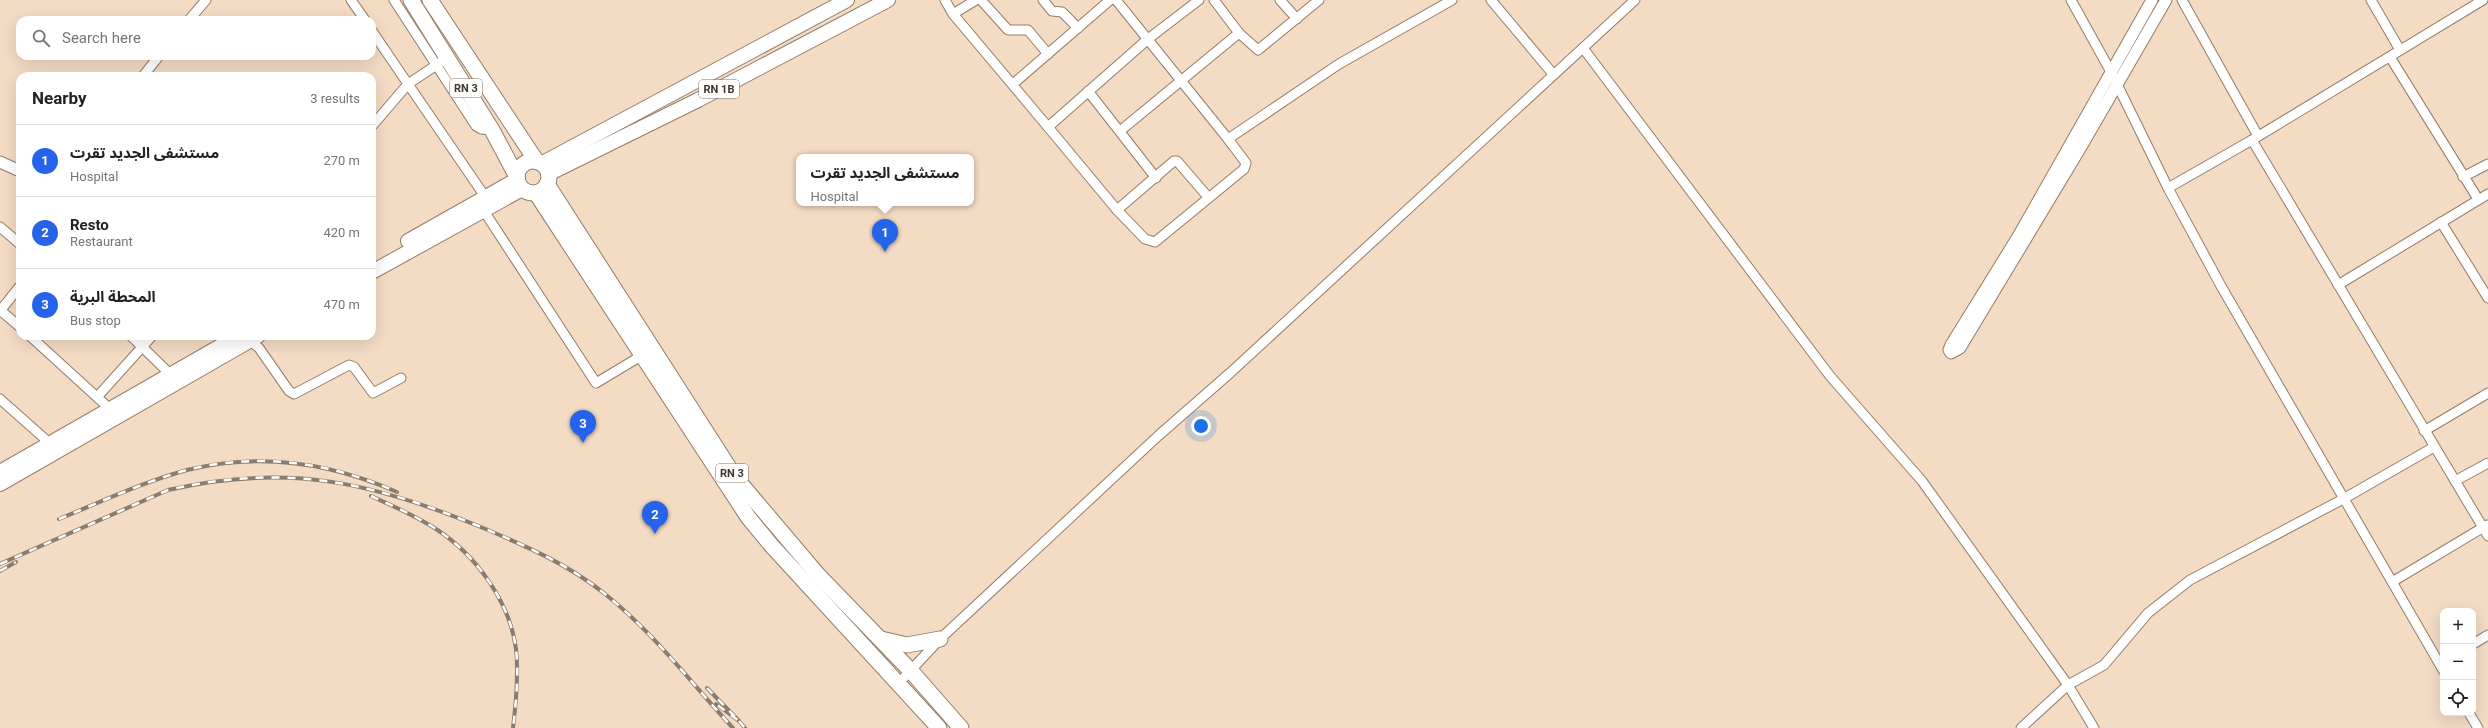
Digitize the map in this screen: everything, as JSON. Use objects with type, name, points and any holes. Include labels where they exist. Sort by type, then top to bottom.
[{"type":"highway","name":"RN 3","points":[[411,0],[442,62],[492,130],[533,178]]},
{"type":"highway","name":"RN 3","points":[[430,0],[533,178],[647,353],[729,468],[756,504],[813,570],[910,671],[961,728]]},
{"type":"highway","name":"RN 3","points":[[647,353],[716,471],[748,516],[939,728]]},
{"type":"highway","points":[[879,639],[907,645],[940,639]]},
{"type":"main road","name":"RN 1B","points":[[533,178],[847,0]]},
{"type":"main road","name":"RN 1B","points":[[533,178],[698,100],[888,0]]},
{"type":"main road","points":[[376,269],[418,241],[533,178]]},
{"type":"main road","points":[[376,259],[418,241]]},
{"type":"main road","points":[[0,484],[110,409],[170,374],[241,340]]},
{"type":"main road","points":[[0,472],[55,447],[242,340]]},
{"type":"street","points":[[192,16],[206,0]]},
{"type":"street","points":[[351,0],[362,16]]},
{"type":"street","points":[[376,121],[408,84],[442,62],[394,0]]},
{"type":"street","points":[[945,0],[953,14],[1117,210],[1145,239],[1155,242],[1245,166],[1246,163],[1116,0]]},
{"type":"street","points":[[953,14],[976,0]]},
{"type":"street","points":[[981,0],[1008,30],[1028,30],[1048,54]]},
{"type":"street","points":[[1043,0],[1052,10],[1062,12],[1078,28]]},
{"type":"street","points":[[1013,84],[1110,0]]},
{"type":"street","points":[[1048,127],[1148,40],[1199,0]]},
{"type":"street","points":[[1214,0],[1239,33],[1258,50],[1319,0]]},
{"type":"street","points":[[1280,0],[1297,19]]},
{"type":"street","points":[[1228,139],[1338,64],[1452,0]]},
{"type":"street","points":[[1491,0],[1553,74]]},
{"type":"street","points":[[898,684],[940,639],[1635,0]]},
{"type":"street","points":[[2071,0],[2111,72],[2116,85],[2168,188],[2221,286],[2345,498],[2392,582],[2440,662]]},
{"type":"street","points":[[2152,0],[2023,228],[1951,345],[1949,350],[1951,353],[1960,348],[2166,0]]},
{"type":"street","points":[[2182,0],[2255,138],[2338,285],[2424,431],[2455,481],[2486,526],[2488,536]]},
{"type":"street","points":[[2371,0],[2400,50]]},
{"type":"street","points":[[2168,188],[2255,138],[2483,0]]},
{"type":"street","points":[[1120,131],[1239,33]]},
{"type":"street","points":[[376,37],[485,204],[596,383],[647,353]]},
{"type":"street","points":[[1583,48],[1830,376],[1922,481],[2068,684],[2094,728]]},
{"type":"street","points":[[2390,57],[2478,199]]},
{"type":"street","points":[[146,72],[156,60]]},
{"type":"street","points":[[1088,91],[1156,178]]},
{"type":"street","points":[[1117,210],[1174,161],[1177,161],[1208,197]]},
{"type":"street","points":[[0,162],[16,169]]},
{"type":"street","points":[[2463,177],[2488,164]]},
{"type":"street","points":[[2338,285],[2488,194]]},
{"type":"street","points":[[2441,222],[2487,296]]},
{"type":"street","points":[[0,227],[16,241]]},
{"type":"street","points":[[16,291],[0,310],[16,324]]},
{"type":"street","points":[[35,340],[98,396],[110,409]]},
{"type":"street","points":[[136,340],[170,374]]},
{"type":"street","points":[[98,396],[148,340]]},
{"type":"street","points":[[250,340],[259,348],[289,391],[294,394],[349,365],[354,367],[373,393],[401,378]]},
{"type":"street","points":[[2424,431],[2488,393]]},
{"type":"street","points":[[0,399],[55,447]]},
{"type":"street","points":[[2021,728],[2068,684],[2104,666],[2148,613],[2190,580],[2345,498],[2434,447]]},
{"type":"street","points":[[2455,481],[2488,463]]},
{"type":"street","points":[[2392,582],[2486,526]]},
{"type":"street","points":[[2476,642],[2488,635]]},
{"type":"street","points":[[2471,716],[2478,728]]},
{"type":"railway","points":[[59,519],[138,486],[171,475],[187,470],[241,462],[268,461],[320,467],[346,473],[397,492]]},
{"type":"railway","points":[[0,564],[168,490],[212,482],[253,478],[293,478],[331,482],[369,489],[408,500],[488,530],[534,551],[577,574],[623,609],[656,641],[733,728]]},
{"type":"railway","points":[[371,496],[412,515],[451,540],[465,552],[477,566],[499,597],[507,614],[516,649],[517,679],[513,728]]},
{"type":"railway","points":[[0,571],[16,562]]},
{"type":"railway","points":[[707,688],[739,721],[716,704]]},
{"type":"railway","points":[[739,721],[745,728]]},
{"type":"place","name":"مستشفى الجديد تقرت","points":[[885,252]]},
{"type":"place","name":"المحطة البرية","points":[[583,443]]},
{"type":"place","name":"Resto","points":[[655,534]]}]
